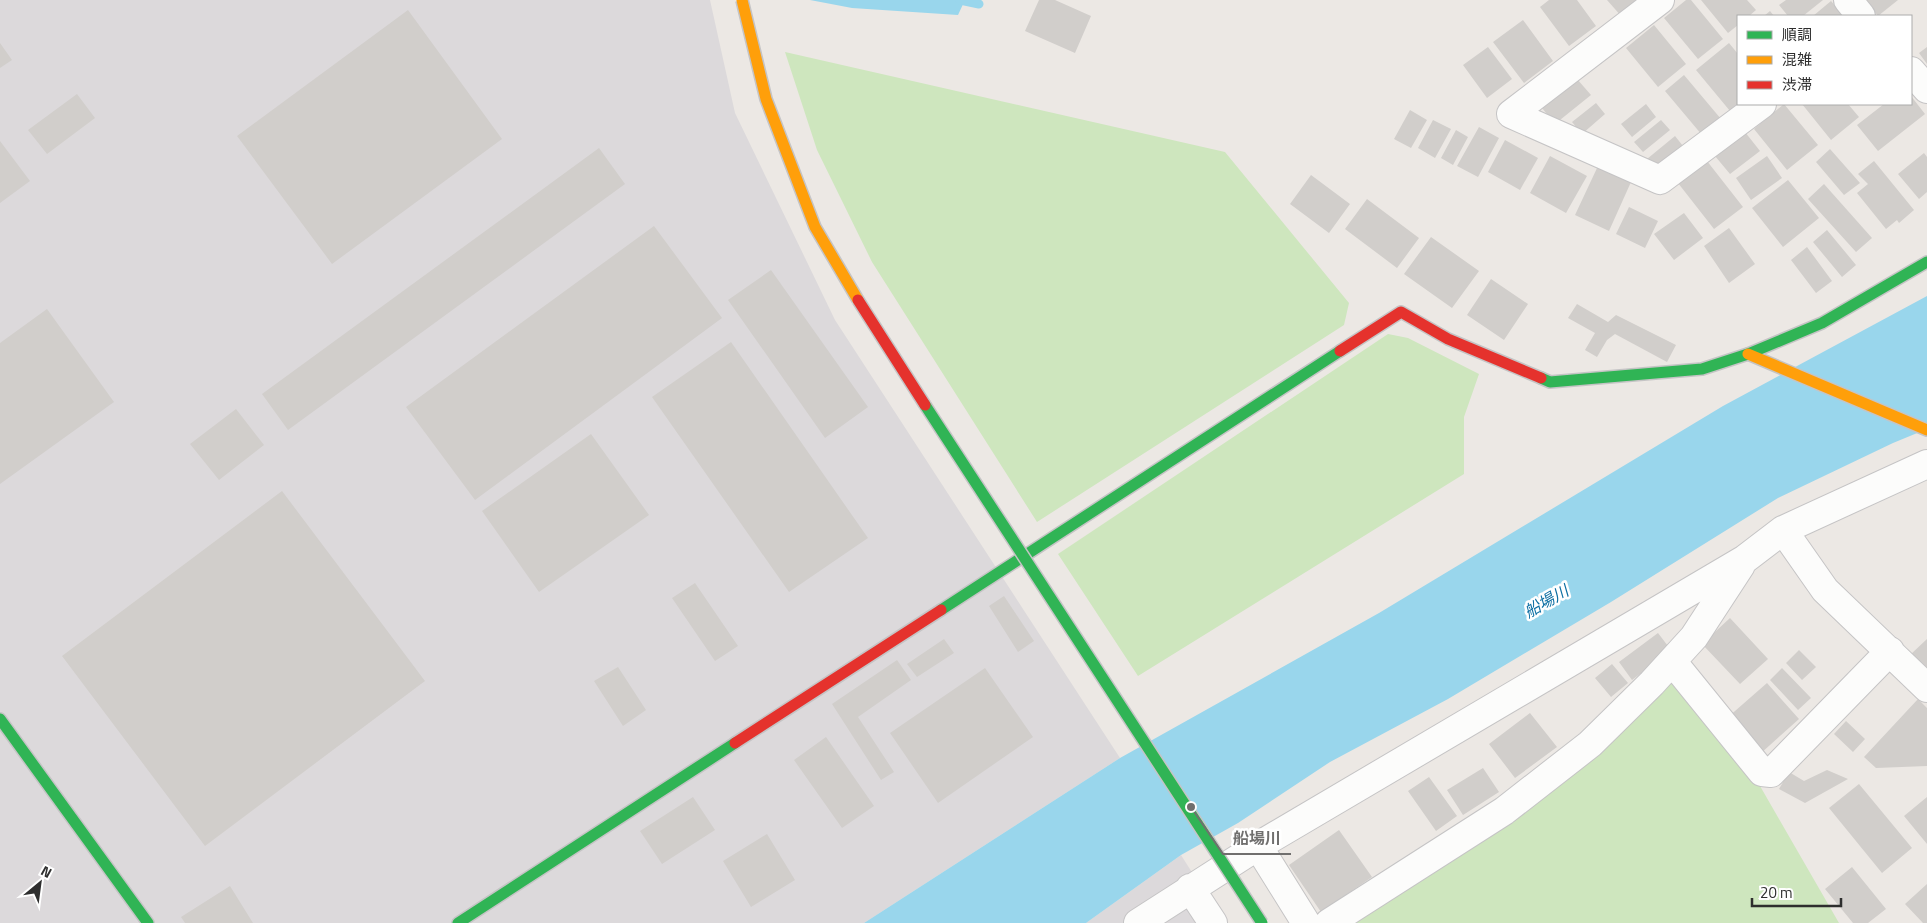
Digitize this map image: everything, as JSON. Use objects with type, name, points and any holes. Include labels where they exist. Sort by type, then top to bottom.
[{"type":"street","points":[[742,0],[766,99],[815,227],[886,346],[1262,923]]},
{"type":"street","points":[[1660,0],[1511,114],[1660,180],[1761,105]]},
{"type":"street","points":[[1848,0],[1860,15]]},
{"type":"street","points":[[1912,72],[1927,89]]},
{"type":"street","points":[[458,923],[1401,312],[1448,339],[1550,382],[1702,369],[1748,354],[1822,323],[1927,262]]},
{"type":"street","points":[[1748,354],[1927,430]]},
{"type":"street","points":[[1138,923],[1258,846],[1745,559],[1783,530],[1927,464]]},
{"type":"street","points":[[1783,530],[1825,590],[1927,688]]},
{"type":"street","points":[[1329,923],[1504,811],[1590,744],[1694,637],[1745,559]]},
{"type":"street","points":[[1672,661],[1762,772],[1771,773],[1890,652]]},
{"type":"street","points":[[0,719],[148,923]]},
{"type":"street","points":[[1258,846],[1306,923]]},
{"type":"street","points":[[1190,888],[1213,923]]},
{"type":"shaded area","points":[[0,0],[710,0],[735,113],[835,320],[1120,758],[864,923],[0,923]]},
{"type":"shaded area","points":[[1181,855],[1224,923],[1086,923]]},
{"type":"green space","points":[[785,52],[1225,152],[1349,303],[1344,325],[1037,522],[872,262],[817,150]]},
{"type":"green space","points":[[1388,334],[1408,338],[1479,374],[1464,417],[1464,474],[1138,676],[1058,554]]},
{"type":"green space","points":[[1680,680],[1756,779],[1839,923],[1351,923],[1660,688]]},
{"type":"water","points":[[810,0],[965,0],[958,15],[852,8]]},
{"type":"water","points":[[1927,296],[1927,429],[1893,443],[1778,498],[1611,602],[1448,699],[1330,762],[1238,823],[1181,855],[1086,923],[864,923],[1120,758],[1379,613],[1723,406]]},
{"type":"building","points":[[1039,0],[1055,0],[1091,16],[1075,53],[1025,31]]},
{"type":"building","points":[[1549,0],[1577,0],[1596,26],[1569,46],[1540,7]]},
{"type":"building","points":[[1607,0],[1637,0],[1622,17]]},
{"type":"building","points":[[1686,0],[1691,0],[1723,39],[1698,59],[1664,18]]},
{"type":"building","points":[[1701,0],[1747,0],[1756,10],[1750,15],[1737,15],[1737,26],[1728,33]]},
{"type":"building","points":[[1786,0],[1823,0],[1804,15],[1787,15],[1779,5]]},
{"type":"building","points":[[1865,0],[1898,0],[1879,15]]},
{"type":"building","points":[[1831,1],[1843,15],[1814,15]]},
{"type":"building","points":[[408,10],[502,139],[332,264],[237,136]]},
{"type":"building","points":[[1770,11],[1773,15],[1765,15]]},
{"type":"building","points":[[1523,20],[1553,61],[1524,83],[1493,42]]},
{"type":"building","points":[[1654,25],[1686,64],[1658,87],[1626,48]]},
{"type":"building","points":[[0,43],[12,60],[0,68]]},
{"type":"building","points":[[1729,43],[1737,53],[1737,104],[1730,111],[1696,70]]},
{"type":"building","points":[[1488,47],[1512,79],[1487,98],[1463,65]]},
{"type":"building","points":[[1927,47],[1927,64],[1919,53]]},
{"type":"building","points":[[1684,75],[1721,119],[1702,135],[1665,91]]},
{"type":"building","points":[[1577,79],[1591,95],[1555,124],[1542,108]]},
{"type":"building","points":[[77,94],[95,118],[47,154],[28,130]]},
{"type":"building","points":[[1912,97],[1925,114],[1878,151],[1857,125],[1883,105],[1912,105]]},
{"type":"building","points":[[1596,103],[1605,114],[1582,134],[1572,122]]},
{"type":"building","points":[[1646,104],[1656,117],[1632,137],[1621,124]]},
{"type":"building","points":[[1785,105],[1818,145],[1787,170],[1754,129]]},
{"type":"building","points":[[1803,105],[1849,105],[1859,117],[1831,140]]},
{"type":"building","points":[[1410,110],[1427,120],[1411,148],[1394,139]]},
{"type":"building","points":[[1433,120],[1451,129],[1435,158],[1418,148]]},
{"type":"building","points":[[1661,120],[1670,130],[1643,152],[1634,142]]},
{"type":"building","points":[[1479,127],[1499,138],[1478,177],[1457,166]]},
{"type":"building","points":[[1456,130],[1468,137],[1453,165],[1441,158]]},
{"type":"building","points":[[1745,132],[1760,151],[1730,174],[1715,156]]},
{"type":"building","points":[[1675,136],[1683,146],[1656,169],[1647,159]]},
{"type":"building","points":[[1505,140],[1538,158],[1520,190],[1488,172]]},
{"type":"building","points":[[0,141],[30,181],[0,203]]},
{"type":"building","points":[[599,148],[625,184],[288,430],[262,394]]},
{"type":"building","points":[[1830,149],[1860,183],[1844,195],[1816,162]]},
{"type":"building","points":[[1924,153],[1927,157],[1927,192],[1919,199],[1898,174]]},
{"type":"building","points":[[1550,156],[1587,176],[1566,213],[1530,193]]},
{"type":"building","points":[[1767,156],[1782,178],[1751,200],[1736,178]]},
{"type":"building","points":[[1707,161],[1743,207],[1714,229],[1678,183]]},
{"type":"building","points":[[1874,161],[1914,210],[1899,223],[1897,220],[1886,229],[1857,193],[1868,184],[1858,174]]},
{"type":"building","points":[[1598,166],[1631,182],[1609,231],[1575,215]]},
{"type":"building","points":[[1311,175],[1350,204],[1329,233],[1290,204]]},
{"type":"building","points":[[1788,180],[1819,218],[1783,247],[1752,208]]},
{"type":"building","points":[[1824,184],[1872,238],[1856,252],[1808,199]]},
{"type":"building","points":[[1367,199],[1419,238],[1397,268],[1345,229]]},
{"type":"building","points":[[1629,207],[1658,221],[1645,248],[1616,234]]},
{"type":"building","points":[[1684,213],[1703,238],[1674,260],[1654,234]]},
{"type":"building","points":[[654,226],[722,318],[475,500],[406,407]]},
{"type":"building","points":[[1729,228],[1755,264],[1729,283],[1704,246]]},
{"type":"building","points":[[1827,230],[1856,265],[1842,277],[1813,242]]},
{"type":"building","points":[[1431,237],[1479,271],[1452,308],[1404,274]]},
{"type":"building","points":[[1807,247],[1832,281],[1816,293],[1791,260]]},
{"type":"building","points":[[771,270],[868,407],[825,438],[728,300]]},
{"type":"building","points":[[1491,279],[1528,304],[1504,340],[1467,315]]},
{"type":"building","points":[[1577,304],[1608,322],[1616,315],[1676,345],[1667,362],[1615,334],[1607,340],[1597,357],[1585,350],[1595,333],[1568,318]]},
{"type":"building","points":[[47,309],[114,402],[0,484],[0,343]]},
{"type":"building","points":[[731,342],[868,538],[789,592],[652,397]]},
{"type":"building","points":[[236,409],[264,445],[219,480],[190,444]]},
{"type":"building","points":[[591,434],[649,515],[539,592],[482,511]]},
{"type":"building","points":[[282,491],[425,681],[205,846],[62,656]]},
{"type":"building","points":[[695,583],[738,646],[715,661],[672,598]]},
{"type":"building","points":[[1004,596],[1034,641],[1018,652],[989,606]]},
{"type":"building","points":[[1730,618],[1768,659],[1740,684],[1702,644]]},
{"type":"building","points":[[1658,633],[1671,650],[1632,680],[1619,662]]},
{"type":"building","points":[[944,639],[954,653],[917,677],[907,664]]},
{"type":"building","points":[[1927,639],[1927,668],[1924,670],[1910,655]]},
{"type":"building","points":[[1799,650],[1816,667],[1802,680],[1786,663]]},
{"type":"building","points":[[897,660],[911,680],[858,717],[894,772],[881,780],[832,704]]},
{"type":"building","points":[[1612,664],[1628,683],[1611,697],[1595,678]]},
{"type":"building","points":[[618,667],[646,710],[623,726],[594,681]]},
{"type":"building","points":[[985,668],[1033,737],[938,803],[890,733]]},
{"type":"building","points":[[1782,668],[1811,698],[1798,710],[1770,680]]},
{"type":"building","points":[[1767,683],[1799,719],[1760,754],[1727,718]]},
{"type":"building","points":[[1918,699],[1927,708],[1927,766],[1876,768],[1864,757]]},
{"type":"building","points":[[1530,713],[1557,747],[1515,778],[1489,744]]},
{"type":"building","points":[[1846,721],[1865,739],[1853,752],[1834,734]]},
{"type":"building","points":[[826,737],[874,806],[842,828],[794,760]]},
{"type":"building","points":[[1483,768],[1499,792],[1463,815],[1447,790]]},
{"type":"building","points":[[1827,770],[1848,779],[1805,803],[1779,789],[1789,772],[1804,781]]},
{"type":"building","points":[[1429,777],[1457,816],[1436,831],[1408,791]]},
{"type":"building","points":[[1859,784],[1912,848],[1882,873],[1829,808]]},
{"type":"building","points":[[693,797],[715,830],[662,864],[640,831]]},
{"type":"building","points":[[1927,797],[1927,844],[1904,816]]},
{"type":"building","points":[[1339,830],[1372,877],[1321,912],[1289,865]]},
{"type":"building","points":[[767,834],[795,880],[751,907],[723,861]]},
{"type":"building","points":[[1852,867],[1886,909],[1868,923],[1853,923],[1825,889]]},
{"type":"building","points":[[1927,884],[1927,923],[1923,923],[1905,904]]},
{"type":"building","points":[[230,886],[253,923],[185,923],[181,917]]},
{"type":"waterway","points":[[960,0],[979,4]]},
{"type":"traffic: fast","points":[[1541,378],[1550,382],[1702,369],[1748,354],[1822,323],[1927,262]]},
{"type":"traffic: fast","points":[[941,610],[1340,351]]},
{"type":"traffic: fast","points":[[925,405],[1262,923]]},
{"type":"traffic: fast","points":[[0,719],[148,923]]},
{"type":"traffic: fast","points":[[458,923],[735,743]]},
{"type":"traffic: slow","points":[[742,0],[766,99],[815,227],[858,300]]},
{"type":"traffic: slow","points":[[1748,354],[1927,430]]},
{"type":"traffic: jam","points":[[858,300],[925,405]]},
{"type":"traffic: jam","points":[[1340,351],[1401,312],[1448,339],[1541,378]]},
{"type":"traffic: jam","points":[[735,743],[941,610]]},
{"type":"place","name":"船場川","points":[[1191,807]]}]
